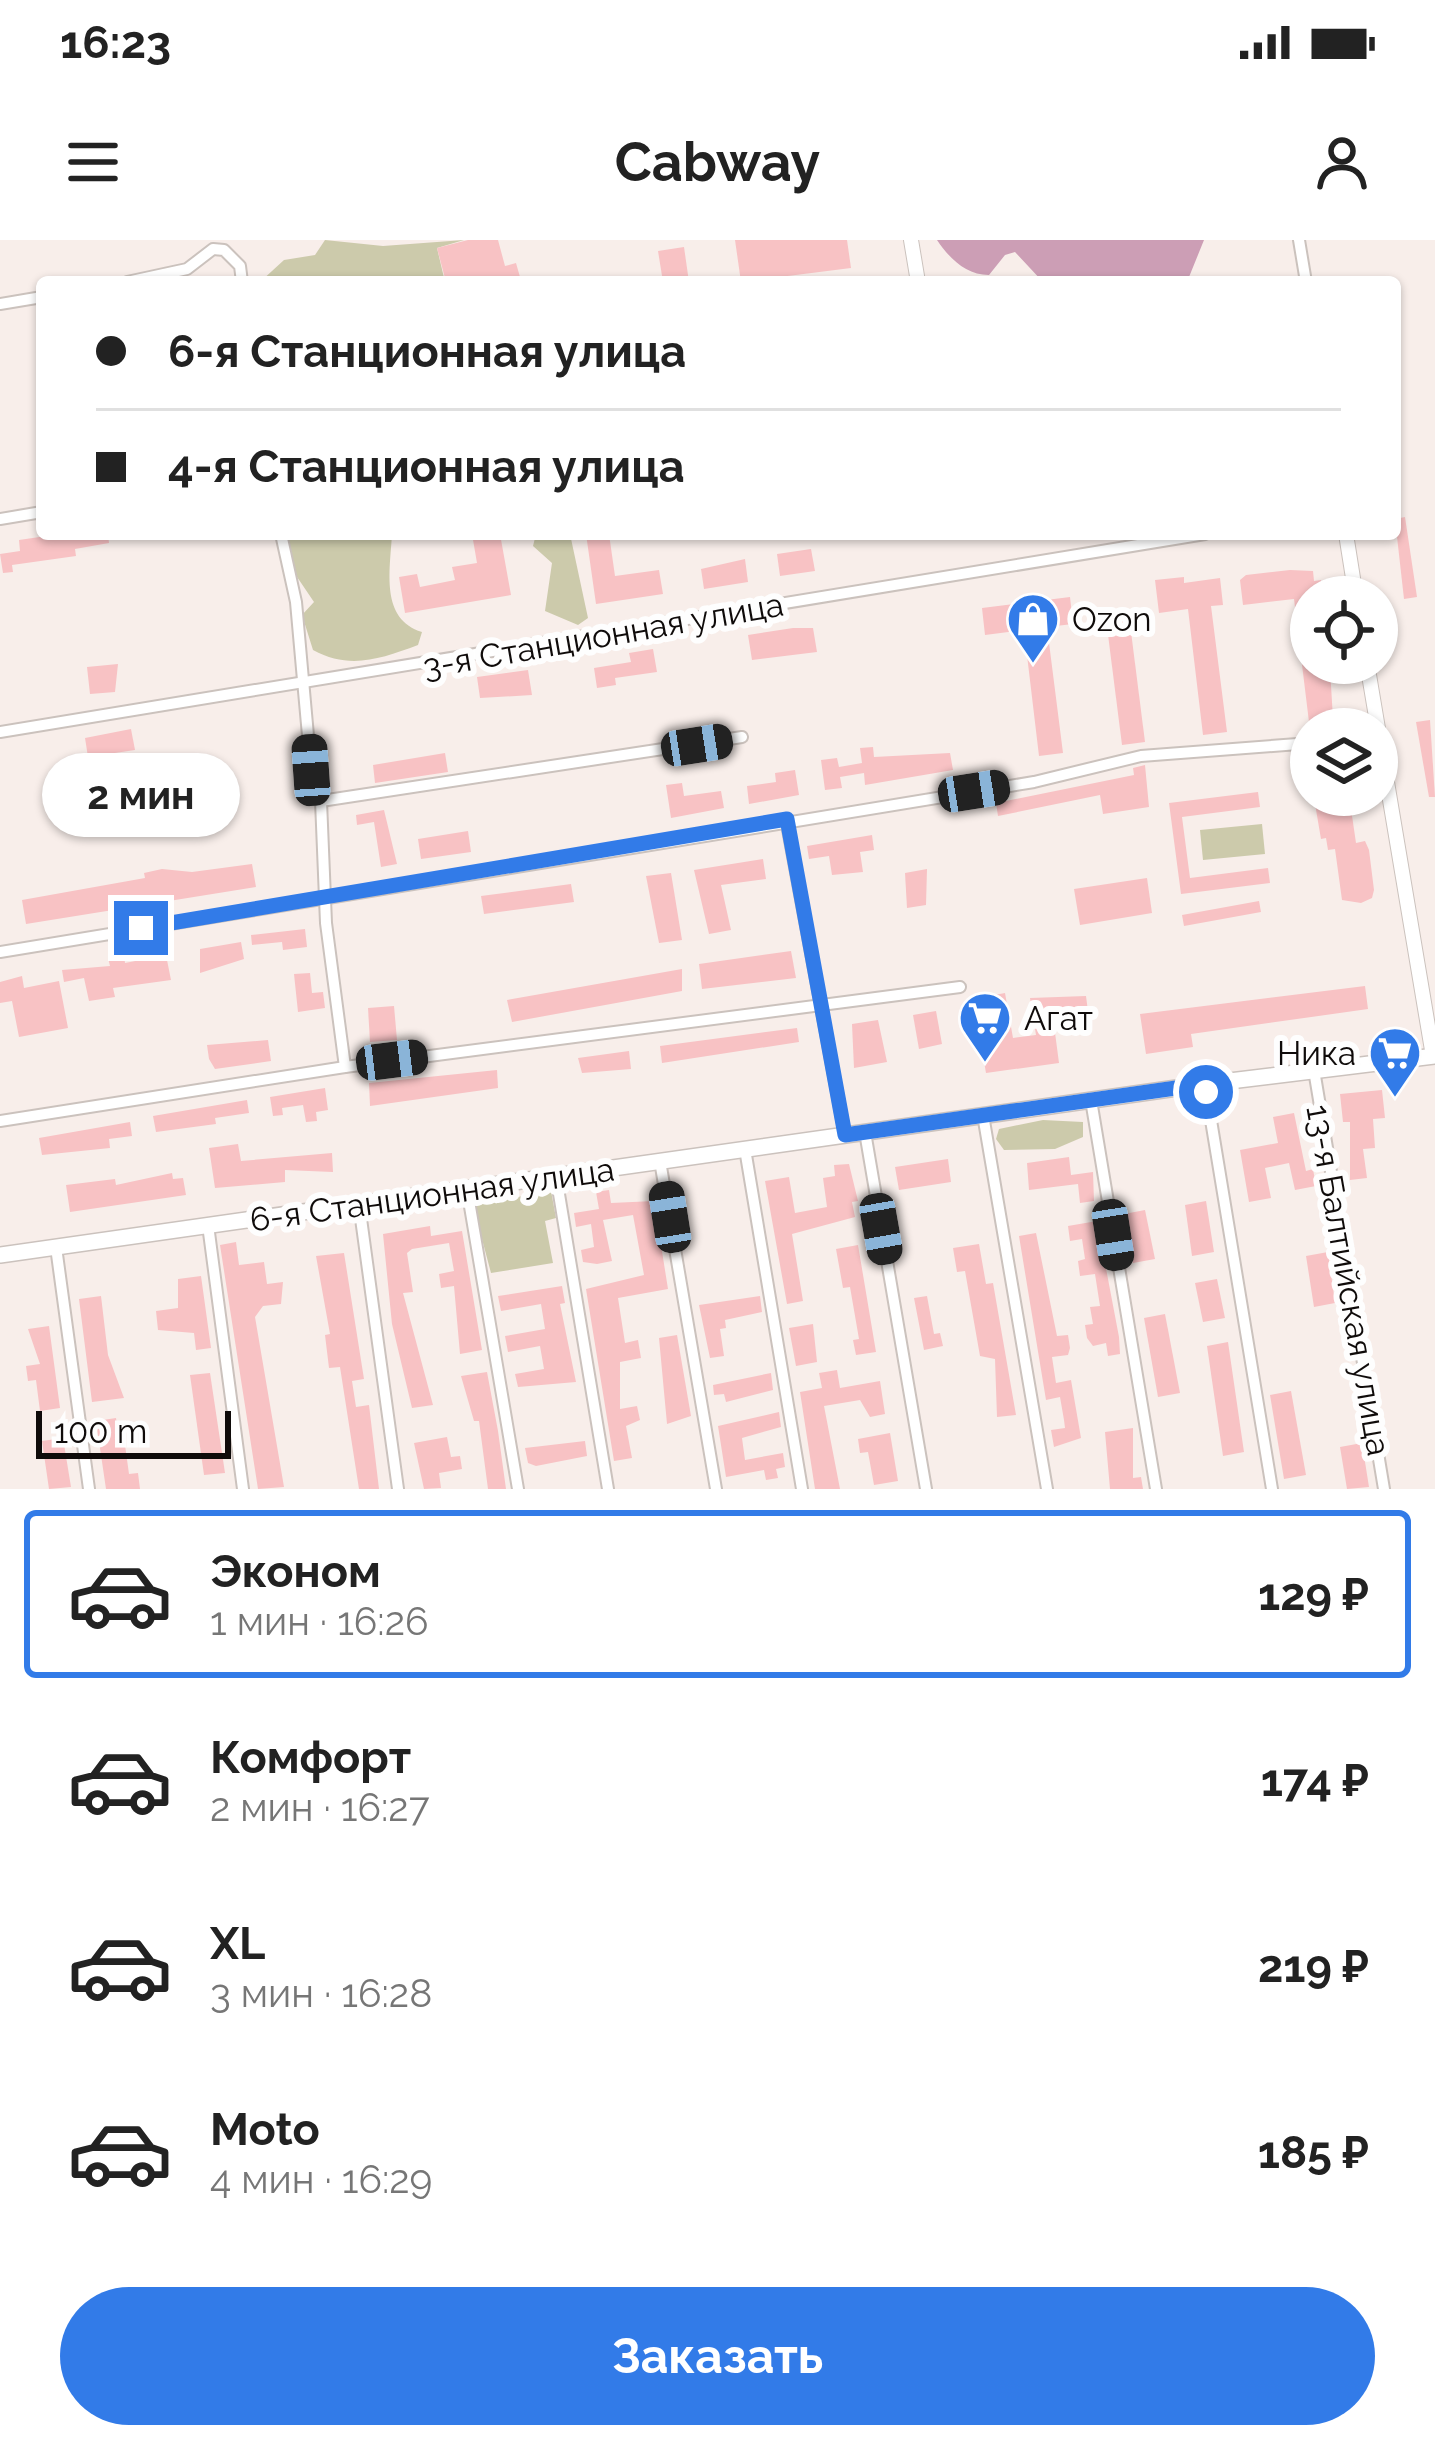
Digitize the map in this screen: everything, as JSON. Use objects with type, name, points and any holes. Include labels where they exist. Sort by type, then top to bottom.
[{"type":"main road","name":"6-я Станционная улица","points":[[0,1255],[1204,1084],[1434,1056]]},
{"type":"street","points":[[911,240],[917,276]]},
{"type":"street","points":[[1299,240],[1305,276]]},
{"type":"street","points":[[153,276],[187,268],[213,249],[224,250],[239,266],[241,276]]},
{"type":"street","points":[[0,304],[36,298]]},
{"type":"street","points":[[0,518],[36,513]]},
{"type":"street","points":[[282,540],[296,602],[311,770],[321,801],[326,923],[345,1067]]},
{"type":"street","name":"3-я Станционная улица","points":[[0,732],[1169,540]]},
{"type":"street","points":[[1347,540],[1353,576]]},
{"type":"street","points":[[321,801],[742,737]]},
{"type":"street","points":[[0,952],[1034,782],[1141,757],[1290,745]]},
{"type":"street","points":[[1392,816],[1434,1056]]},
{"type":"street","points":[[787,819],[845,1135]]},
{"type":"street","points":[[0,1120],[345,1067],[960,987]]},
{"type":"street","name":"13-я Балтийская улица","points":[[1314,1070],[1384,1489]]},
{"type":"street","points":[[1204,1084],[1272,1489]]},
{"type":"street","points":[[1091,1100],[1156,1489]]},
{"type":"street","points":[[983,1115],[1047,1489]]},
{"type":"street","points":[[865,1132],[926,1489]]},
{"type":"street","points":[[745,1149],[802,1489]]},
{"type":"street","points":[[660,1161],[716,1489]]},
{"type":"street","points":[[556,1176],[608,1489]]},
{"type":"street","points":[[467,1189],[518,1489]]},
{"type":"street","points":[[359,1204],[398,1489]]},
{"type":"street","points":[[208,1226],[243,1489]]},
{"type":"street","points":[[56,1247],[89,1489]]},
{"type":"shaded area","points":[[325,240],[383,246],[464,240],[437,248],[444,276],[267,276],[284,260],[315,255]]},
{"type":"shaded area","points":[[937,240],[1204,240],[1189,276],[1037,276],[1015,252],[1005,255],[989,275],[973,272]]},
{"type":"shaded area","points":[[289,540],[392,540],[390,592],[399,616],[422,632],[418,645],[352,661],[313,650],[302,615],[314,602],[293,571]]},
{"type":"shaded area","points":[[534,540],[571,540],[588,618],[578,625],[545,611],[552,563],[533,546]]},
{"type":"shaded area","points":[[1262,824],[1265,854],[1203,860],[1200,830]]},
{"type":"shaded area","points":[[1043,1120],[1083,1122],[1083,1137],[1055,1149],[1004,1150],[996,1139],[999,1129]]},
{"type":"shaded area","points":[[551,1191],[556,1218],[545,1221],[553,1263],[491,1273],[473,1205]]},
{"type":"building","points":[[468,240],[498,240],[505,266],[516,263],[520,276],[444,276],[437,248]]},
{"type":"building","points":[[735,240],[847,240],[851,268],[740,276]]},
{"type":"building","points":[[684,247],[688,276],[662,276],[658,251]]},
{"type":"building","points":[[1405,517],[1417,597],[1404,599],[1397,540]]},
{"type":"building","points":[[19,540],[109,543],[75,549],[76,556],[12,565],[13,572],[3,573],[0,554],[20,551]]},
{"type":"building","points":[[473,540],[501,540],[511,595],[405,613],[399,577],[417,574],[420,587],[455,580],[452,567],[477,563]]},
{"type":"building","points":[[587,540],[610,540],[615,576],[659,570],[663,594],[596,604]]},
{"type":"building","points":[[811,549],[815,571],[780,576],[777,554]]},
{"type":"building","points":[[745,559],[748,582],[704,589],[701,569]]},
{"type":"building","points":[[1290,570],[1313,571],[1314,576],[1290,576],[1290,599],[1243,605],[1240,580],[1246,575]]},
{"type":"building","points":[[1184,577],[1184,583],[1220,578],[1223,605],[1211,606],[1227,732],[1203,735],[1188,609],[1159,613],[1155,580]]},
{"type":"building","points":[[1070,597],[1073,624],[1047,627],[1063,753],[1039,756],[1024,630],[985,635],[982,608]]},
{"type":"building","points":[[1129,616],[1145,742],[1122,745],[1106,619]]},
{"type":"building","points":[[813,628],[817,652],[752,660],[748,635]]},
{"type":"building","points":[[653,649],[657,672],[615,678],[616,685],[597,688],[594,668],[631,662],[629,653]]},
{"type":"building","points":[[118,664],[115,692],[90,694],[87,667]]},
{"type":"building","points":[[528,670],[532,695],[480,698],[477,677]]},
{"type":"building","points":[[1304,684],[1331,684],[1332,708],[1307,708]]},
{"type":"building","points":[[1430,720],[1435,797],[1429,797],[1416,722]]},
{"type":"building","points":[[131,729],[135,750],[88,757],[85,738]]},
{"type":"building","points":[[873,747],[874,757],[950,753],[953,770],[865,785],[864,773],[840,777],[842,788],[825,790],[821,760],[837,758],[839,767],[862,763],[860,748]]},
{"type":"building","points":[[445,753],[448,772],[375,783],[373,765]]},
{"type":"building","points":[[1145,765],[1149,807],[1103,814],[1100,795],[998,816],[996,803],[1134,775],[1133,768]]},
{"type":"building","points":[[795,770],[799,795],[749,804],[747,786],[776,782],[775,773]]},
{"type":"building","points":[[682,783],[684,796],[721,791],[724,808],[671,818],[666,785]]},
{"type":"building","points":[[1258,792],[1260,807],[1182,817],[1190,878],[1268,868],[1270,883],[1181,894],[1169,803]]},
{"type":"building","points":[[384,810],[397,864],[381,867],[374,822],[357,825],[356,815]]},
{"type":"building","points":[[1317,816],[1352,816],[1356,843],[1365,841],[1369,850],[1372,898],[1361,903],[1342,900],[1335,849],[1328,850],[1326,838],[1321,839]]},
{"type":"building","points":[[468,831],[471,852],[421,859],[418,839]]},
{"type":"building","points":[[872,835],[874,850],[860,852],[863,872],[832,875],[829,856],[809,859],[807,846]]},
{"type":"building","points":[[763,859],[766,879],[721,885],[731,930],[709,934],[694,870]]},
{"type":"building","points":[[252,864],[256,887],[26,924],[22,900],[145,878],[144,873],[162,869],[192,872]]},
{"type":"building","points":[[927,869],[926,905],[907,908],[905,873]]},
{"type":"building","points":[[671,873],[682,940],[659,943],[646,876]]},
{"type":"building","points":[[1147,878],[1152,913],[1080,925],[1074,889]]},
{"type":"building","points":[[571,884],[574,902],[484,914],[481,896]]},
{"type":"building","points":[[1259,901],[1261,912],[1184,926],[1182,915]]},
{"type":"building","points":[[305,929],[307,947],[283,950],[282,942],[252,945],[251,935]]},
{"type":"building","points":[[241,942],[244,959],[200,973],[200,949]]},
{"type":"building","points":[[791,951],[796,978],[702,989],[699,964]]},
{"type":"building","points":[[124,955],[125,963],[166,955],[171,980],[113,988],[115,997],[89,1001],[84,978],[64,982],[62,970],[110,966],[108,958]]},
{"type":"building","points":[[682,969],[682,991],[512,1022],[507,1000]]},
{"type":"building","points":[[310,973],[312,993],[323,992],[325,1008],[298,1012],[294,974]]},
{"type":"building","points":[[22,976],[24,988],[59,981],[68,1028],[19,1037],[12,1001],[0,1003],[0,982]]},
{"type":"building","points":[[1365,986],[1368,1009],[1191,1034],[1193,1047],[1146,1054],[1140,1014]]},
{"type":"building","points":[[1005,993],[1013,1038],[1036,1035],[1030,998],[1086,996],[1089,1019],[1054,1025],[1059,1063],[986,1073],[973,999]]},
{"type":"building","points":[[394,1006],[397,1040],[370,1042],[368,1008]]},
{"type":"building","points":[[936,1011],[942,1044],[919,1049],[913,1015]]},
{"type":"building","points":[[878,1020],[887,1062],[854,1068],[852,1024]]},
{"type":"building","points":[[797,1028],[799,1042],[662,1063],[660,1046]]},
{"type":"building","points":[[268,1040],[271,1061],[215,1069],[209,1059],[207,1045]]},
{"type":"building","points":[[629,1051],[631,1069],[582,1073],[578,1058]]},
{"type":"building","points":[[497,1070],[498,1088],[370,1106],[369,1083]]},
{"type":"building","points":[[325,1088],[328,1110],[316,1112],[317,1121],[306,1122],[303,1105],[282,1108],[283,1115],[273,1116],[270,1097]]},
{"type":"building","points":[[1382,1090],[1385,1118],[1373,1119],[1375,1148],[1363,1149],[1367,1178],[1350,1180],[1350,1122],[1343,1122],[1340,1094]]},
{"type":"building","points":[[247,1100],[249,1113],[215,1118],[216,1124],[156,1132],[153,1116]]},
{"type":"building","points":[[1294,1113],[1306,1171],[1313,1169],[1316,1186],[1295,1190],[1289,1163],[1265,1168],[1271,1198],[1249,1202],[1240,1150],[1278,1143],[1273,1117]]},
{"type":"building","points":[[130,1122],[132,1136],[109,1139],[110,1148],[42,1155],[39,1138]]},
{"type":"building","points":[[238,1144],[241,1161],[332,1153],[333,1172],[285,1170],[285,1182],[215,1188],[209,1148]]},
{"type":"building","points":[[1069,1157],[1071,1175],[1093,1172],[1094,1201],[1080,1203],[1078,1184],[1029,1190],[1027,1163]]},
{"type":"building","points":[[948,1159],[951,1182],[899,1190],[895,1167]]},
{"type":"building","points":[[849,1164],[858,1201],[852,1202],[855,1217],[792,1234],[803,1301],[787,1304],[765,1181],[789,1177],[795,1213],[827,1207],[823,1178],[835,1176],[834,1165]]},
{"type":"building","points":[[172,1173],[173,1179],[183,1178],[186,1195],[70,1212],[66,1185],[115,1179],[116,1185]]},
{"type":"building","points":[[609,1190],[611,1203],[654,1201],[668,1289],[618,1298],[625,1343],[638,1340],[641,1358],[620,1362],[620,1409],[637,1406],[640,1420],[626,1426],[632,1458],[614,1461],[586,1289],[644,1275],[633,1215],[603,1220],[612,1261],[597,1264],[583,1262],[581,1250],[594,1247],[591,1224],[576,1227],[574,1213],[599,1209],[596,1192]]},
{"type":"building","points":[[1206,1201],[1214,1252],[1192,1256],[1185,1205]]},
{"type":"building","points":[[1145,1210],[1155,1259],[1133,1263],[1124,1214]]},
{"type":"building","points":[[1097,1221],[1119,1337],[1120,1354],[1108,1356],[1106,1343],[1093,1346],[1087,1338],[1085,1325],[1093,1324],[1090,1307],[1100,1306],[1095,1274],[1080,1276],[1078,1261],[1085,1259],[1082,1239],[1070,1241],[1068,1226]]},
{"type":"building","points":[[430,1226],[431,1236],[462,1231],[482,1350],[460,1354],[454,1286],[441,1288],[439,1274],[454,1271],[449,1243],[412,1249],[407,1253],[413,1292],[403,1293],[433,1405],[412,1408],[392,1324],[383,1234]]},
{"type":"building","points":[[1036,1233],[1057,1336],[1068,1335],[1070,1348],[1068,1355],[1052,1357],[1056,1383],[1071,1380],[1081,1438],[1054,1447],[1051,1430],[1065,1428],[1064,1420],[1060,1397],[1046,1400],[1019,1236]]},
{"type":"building","points":[[236,1242],[239,1265],[264,1262],[267,1284],[283,1282],[281,1304],[263,1306],[255,1317],[284,1487],[258,1489],[220,1245]]},
{"type":"building","points":[[979,1244],[986,1284],[993,1283],[1016,1415],[997,1417],[995,1359],[980,1356],[965,1271],[957,1272],[953,1248]]},
{"type":"building","points":[[858,1245],[876,1352],[856,1355],[853,1340],[859,1339],[850,1287],[843,1288],[836,1249]]},
{"type":"building","points":[[1328,1252],[1335,1303],[1314,1307],[1306,1256]]},
{"type":"building","points":[[344,1253],[364,1379],[352,1381],[356,1407],[369,1405],[379,1489],[359,1489],[340,1367],[329,1368],[325,1335],[330,1334],[316,1256]]},
{"type":"building","points":[[201,1276],[211,1348],[196,1350],[194,1333],[158,1330],[156,1311],[178,1308],[178,1279]]},
{"type":"building","points":[[1217,1279],[1225,1318],[1203,1322],[1195,1283]]},
{"type":"building","points":[[562,1286],[565,1303],[560,1304],[576,1382],[518,1387],[515,1374],[544,1369],[540,1346],[508,1352],[505,1336],[545,1329],[541,1304],[501,1311],[498,1296]]},
{"type":"building","points":[[101,1296],[108,1355],[124,1398],[92,1402],[79,1299]]},
{"type":"building","points":[[760,1296],[762,1312],[725,1320],[726,1328],[720,1329],[724,1356],[710,1358],[699,1305]]},
{"type":"building","points":[[927,1296],[934,1334],[940,1333],[943,1346],[924,1350],[914,1298]]},
{"type":"building","points":[[1165,1314],[1180,1393],[1158,1397],[1144,1318]]},
{"type":"building","points":[[813,1324],[817,1362],[796,1366],[789,1328]]},
{"type":"building","points":[[49,1326],[60,1408],[40,1411],[36,1380],[28,1381],[26,1366],[40,1364],[28,1329]]},
{"type":"building","points":[[677,1335],[691,1416],[667,1424],[659,1338]]},
{"type":"building","points":[[1228,1342],[1244,1452],[1223,1456],[1207,1346]]},
{"type":"building","points":[[837,1370],[840,1388],[880,1381],[885,1414],[870,1417],[860,1400],[824,1406],[840,1489],[815,1489],[800,1392],[822,1388],[819,1373]]},
{"type":"building","points":[[487,1372],[506,1489],[488,1489],[479,1421],[474,1421],[461,1376]]},
{"type":"building","points":[[210,1373],[225,1473],[204,1475],[190,1375]]},
{"type":"building","points":[[771,1373],[773,1390],[726,1402],[724,1394],[714,1395],[713,1385]]},
{"type":"building","points":[[1291,1391],[1306,1475],[1284,1479],[1270,1395]]},
{"type":"building","points":[[779,1412],[781,1427],[742,1438],[745,1460],[783,1453],[785,1467],[776,1469],[778,1478],[766,1480],[764,1470],[726,1477],[718,1426]]},
{"type":"building","points":[[116,1418],[129,1474],[138,1473],[140,1489],[106,1489],[96,1421]]},
{"type":"building","points":[[1133,1428],[1133,1478],[1141,1477],[1143,1489],[1110,1489],[1105,1432]]},
{"type":"building","points":[[890,1433],[898,1481],[874,1485],[868,1452],[860,1453],[858,1439]]},
{"type":"building","points":[[447,1437],[451,1457],[460,1456],[462,1469],[439,1473],[441,1488],[424,1489],[414,1443]]},
{"type":"building","points":[[63,1438],[71,1487],[49,1489],[42,1441]]},
{"type":"building","points":[[585,1441],[587,1456],[536,1466],[528,1463],[525,1448]]},
{"type":"building","points":[[1362,1443],[1369,1487],[1347,1489],[1340,1447]]},
{"type":"place","name":"Ozon","points":[[1033,665]]},
{"type":"place","name":"Агат","points":[[985,1064]]},
{"type":"place","name":"Ника","points":[[1395,1099]]},
{"type":"route","points":[[141,928],[787,819],[845,1135],[1204,1084],[1206,1092]]}]
